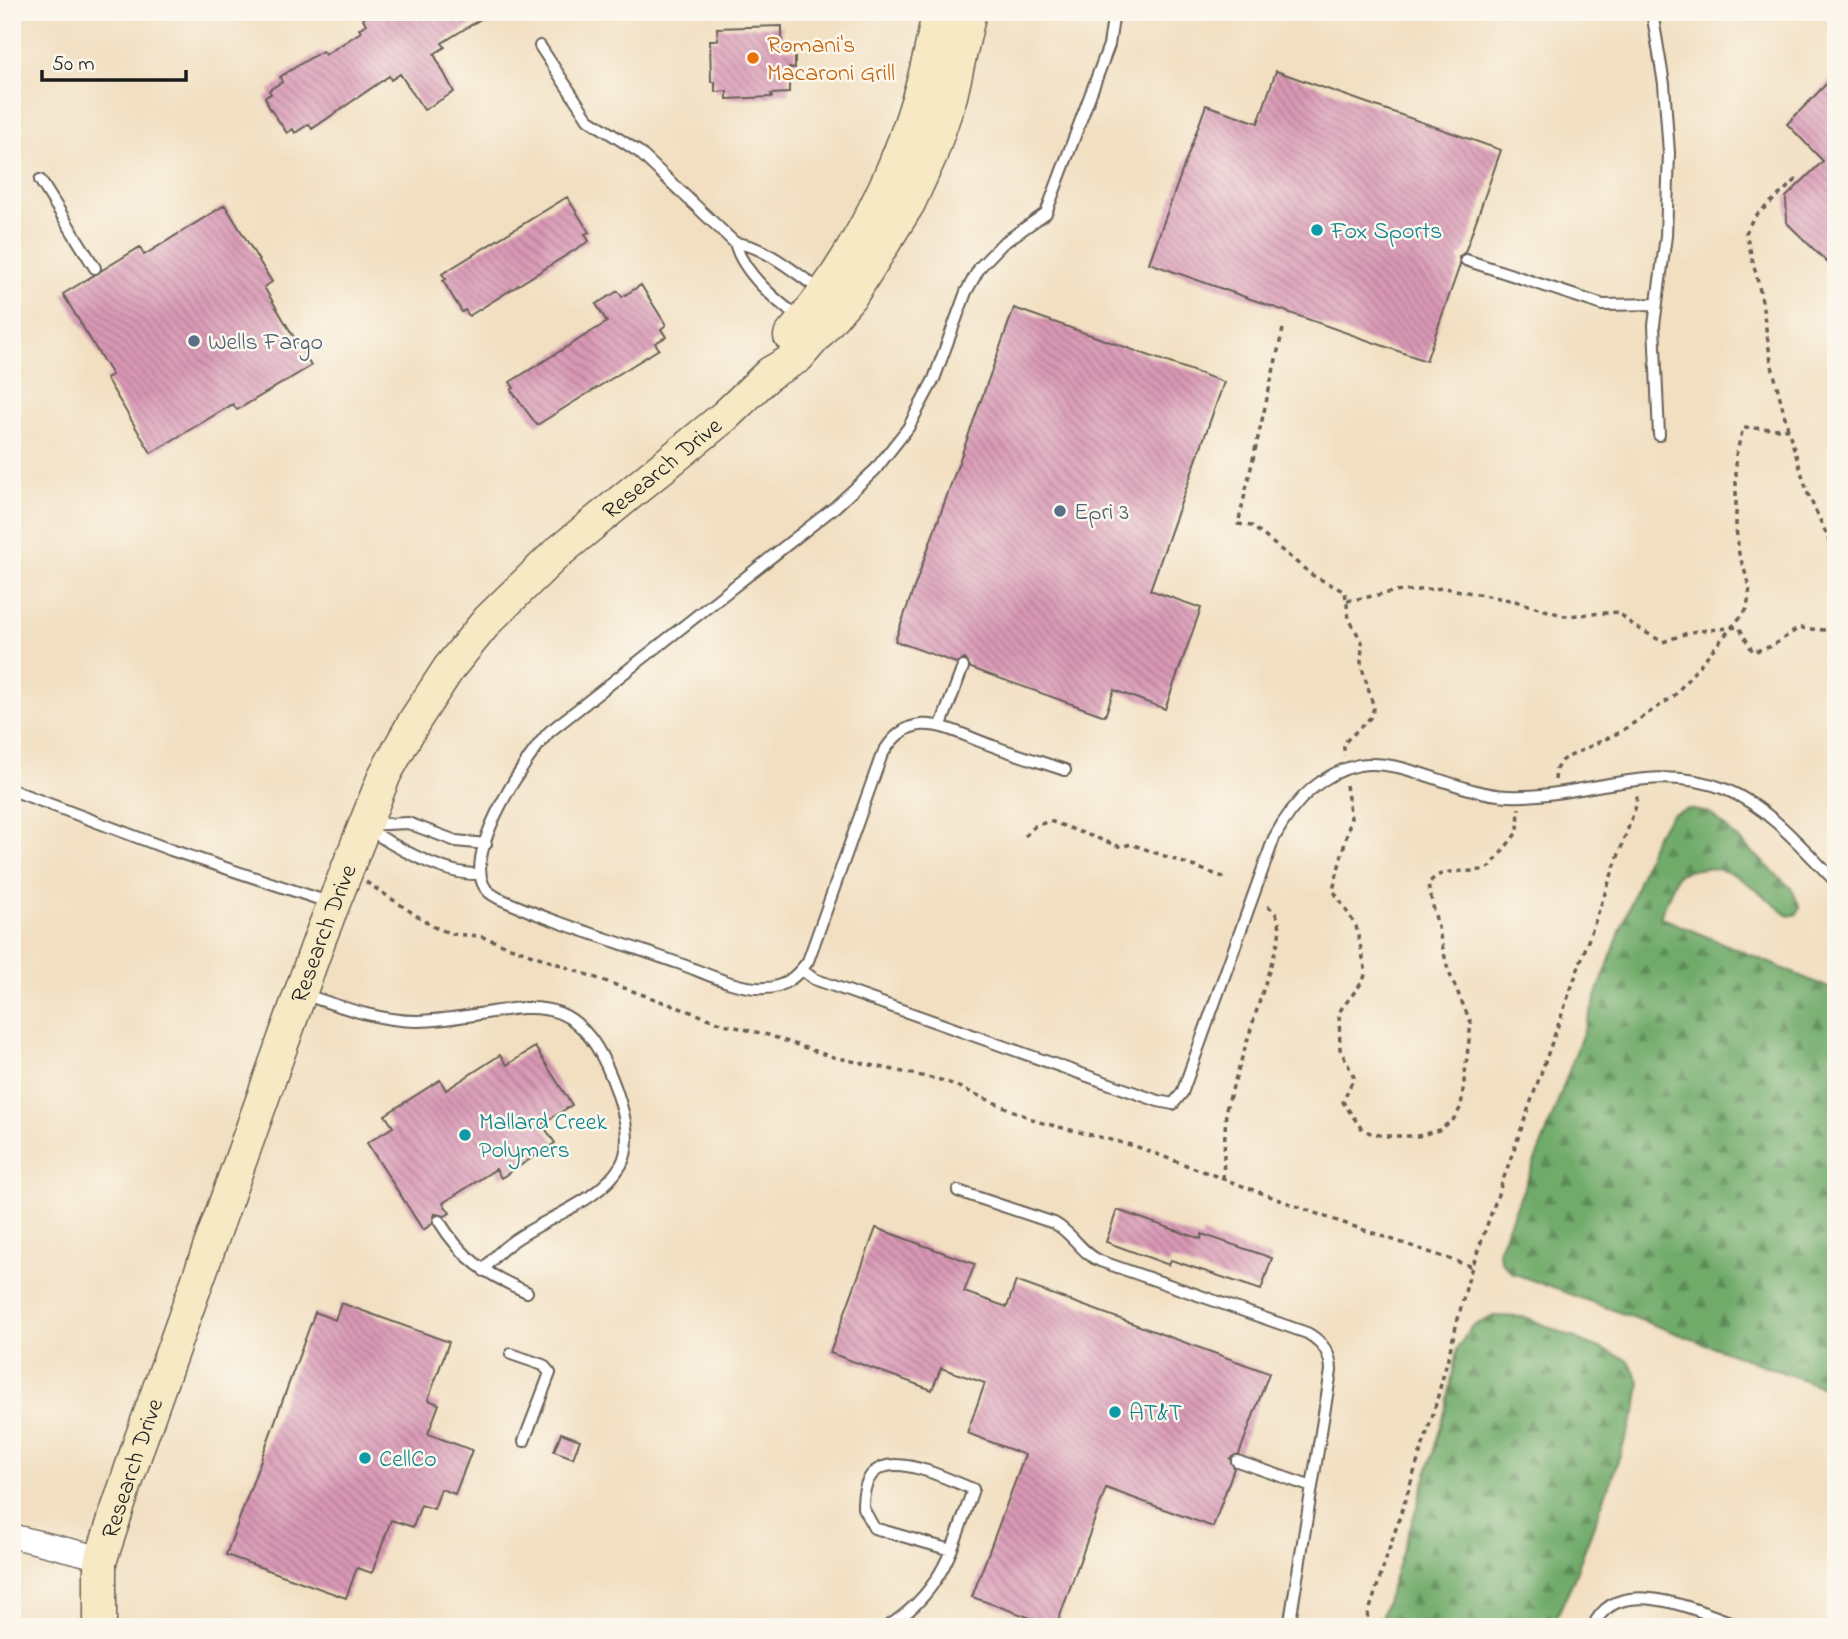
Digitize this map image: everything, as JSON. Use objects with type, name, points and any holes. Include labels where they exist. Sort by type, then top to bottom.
[{"type":"street","name":"Research Drive","points":[[100,1627],[98,1594],[101,1558],[139,1444],[333,904],[385,774],[415,720],[449,668],[488,620],[555,555],[716,424],[770,373],[798,357],[812,327],[833,299],[902,146],[932,50],[938,12]]},
{"type":"street","name":"Research Drive","points":[[833,299],[870,269],[909,203],[931,155],[951,96],[970,12]]},
{"type":"street","points":[[12,1536],[101,1558]]},
{"type":"lane","points":[[1065,770],[990,746],[931,723],[914,727],[895,738],[883,753],[812,954],[802,970],[782,985],[765,988],[723,979],[496,897],[486,889],[480,874],[486,844],[514,778],[549,732],[835,507],[875,470],[894,446],[934,379],[963,300],[980,267],[1002,244],[1046,214],[1109,45],[1114,12]]},
{"type":"lane","points":[[1652,12],[1665,94],[1669,153],[1666,236],[1653,341],[1659,435]]},
{"type":"lane","points":[[540,46],[583,114],[639,152],[735,243],[758,279],[787,309],[812,327]]},
{"type":"lane","points":[[40,180],[95,268]]},
{"type":"lane","points":[[735,243],[748,244],[764,253],[833,299]]},
{"type":"lane","points":[[1466,260],[1603,305],[1657,304]]},
{"type":"lane","points":[[941,725],[962,667]]},
{"type":"lane","points":[[802,970],[814,979],[1173,1104],[1182,1093],[1270,846],[1289,811],[1328,777],[1345,769],[1389,764],[1465,790],[1506,796],[1547,794],[1651,777],[1707,783],[1727,790],[1755,806],[1836,882]]},
{"type":"lane","points":[[12,790],[171,850],[333,904]]},
{"type":"lane","points":[[364,825],[408,823],[457,841],[486,844]]},
{"type":"lane","points":[[364,825],[394,845],[451,871],[480,874]]},
{"type":"lane","points":[[302,993],[377,1016],[414,1021],[540,1006],[565,1016],[582,1029],[592,1044],[605,1064],[619,1098],[627,1142],[623,1161],[610,1179],[598,1189],[497,1253],[484,1271]]},
{"type":"lane","points":[[958,1191],[1055,1223],[1066,1229],[1091,1258],[1315,1338],[1328,1353],[1331,1371],[1289,1627]]},
{"type":"lane","points":[[439,1222],[457,1249],[484,1271],[527,1292]]},
{"type":"lane","points":[[511,1354],[543,1364],[550,1373],[524,1441]]},
{"type":"lane","points":[[1237,1461],[1312,1487]]},
{"type":"lane","points":[[887,1627],[918,1604],[936,1583],[951,1550],[973,1489],[898,1463],[884,1466],[870,1478],[863,1508],[865,1517],[874,1528],[951,1550]]},
{"type":"lane","points":[[1593,1627],[1599,1613],[1610,1603],[1621,1598],[1643,1597],[1744,1627]]},
{"type":"path","points":[[1800,184],[1796,180],[1753,218],[1746,233],[1761,295],[1771,362],[1788,429],[1808,494],[1836,555]]},
{"type":"path","points":[[1283,329],[1238,524],[1252,526],[1312,575],[1340,587],[1347,601],[1349,619],[1362,642],[1361,665],[1374,708],[1370,718],[1344,743],[1344,757]]},
{"type":"path","points":[[1555,780],[1556,769],[1562,761],[1664,705],[1747,609],[1751,594],[1736,537],[1736,455],[1740,431],[1747,427],[1788,429]]},
{"type":"path","points":[[1347,601],[1393,592],[1445,588],[1515,601],[1565,616],[1618,612],[1634,626],[1662,642],[1690,632],[1741,627],[1749,649],[1755,652],[1772,646],[1799,628],[1836,631]]},
{"type":"path","points":[[1346,782],[1351,818],[1333,890],[1356,926],[1366,972],[1363,981],[1339,1012],[1340,1049],[1354,1077],[1343,1102],[1361,1128],[1373,1134],[1405,1137],[1429,1134],[1445,1127],[1458,1114],[1471,1044],[1471,1023],[1448,970],[1429,885],[1434,877],[1445,873],[1485,870],[1491,866],[1518,831],[1519,806]]},
{"type":"path","points":[[1364,1627],[1430,1423],[1473,1267],[1636,806],[1636,789]]},
{"type":"path","points":[[1025,836],[1035,826],[1050,821],[1121,847],[1131,844],[1226,878]]},
{"type":"path","points":[[345,874],[373,886],[405,911],[452,934],[480,936],[724,1024],[760,1032],[829,1056],[945,1081],[1039,1122],[1135,1146],[1223,1180],[1473,1267]]},
{"type":"path","points":[[1223,1180],[1226,1109],[1280,929],[1273,909],[1250,900]]},
{"type":"green space","points":[[1688,809],[1710,813],[1791,888],[1800,907],[1797,914],[1789,916],[1737,877],[1710,868],[1694,869],[1677,875],[1660,917],[1836,991],[1836,1392],[1512,1273],[1501,1261],[1498,1251],[1544,1139],[1655,836],[1672,814]]},
{"type":"green space","points":[[1494,1316],[1525,1317],[1628,1360],[1640,1383],[1636,1410],[1611,1480],[1572,1583],[1552,1627],[1378,1627],[1447,1405],[1457,1349],[1471,1327]]},
{"type":"building","points":[[374,12],[492,12],[442,43],[445,47],[434,54],[454,92],[424,110],[400,74],[391,80],[389,76],[312,129],[309,124],[295,133],[293,129],[287,133],[269,107],[265,97],[271,94],[269,90],[282,82],[280,77],[302,63],[322,51],[325,55],[361,32],[359,29],[366,24],[363,19]]},
{"type":"building","name":"Romani's Macaroni Grill","points":[[782,26],[782,49],[795,49],[795,68],[789,68],[789,93],[771,94],[772,97],[727,99],[727,91],[715,92],[715,82],[711,82],[710,40],[718,40],[717,28]]},
{"type":"building","name":"Fox Sports","points":[[1276,71],[1501,150],[1465,252],[1459,257],[1460,265],[1426,361],[1149,263],[1206,105],[1258,123]]},
{"type":"building","points":[[1836,74],[1836,271],[1787,223],[1786,197],[1823,161],[1787,124]]},
{"type":"building","points":[[567,197],[589,232],[585,234],[589,241],[469,316],[465,310],[462,312],[443,281],[446,279],[442,274]]},
{"type":"building","name":"Wells Fargo","points":[[225,205],[272,282],[264,287],[311,366],[237,410],[233,404],[151,453],[106,378],[112,375],[63,294],[140,247],[144,255]]},
{"type":"building","points":[[641,285],[666,325],[661,329],[666,337],[655,343],[659,349],[537,425],[511,390],[514,388],[510,382],[607,322],[596,304],[618,291],[622,297]]},
{"type":"building","name":"Epri 3","points":[[1014,308],[1224,382],[1150,590],[1201,608],[1165,709],[1114,690],[1105,716],[971,668],[965,659],[956,663],[895,641]]},
{"type":"building","name":"Mallard Creek Polymers","points":[[535,1047],[572,1105],[542,1124],[555,1143],[501,1178],[496,1169],[443,1203],[450,1213],[445,1216],[435,1214],[432,1224],[423,1230],[367,1143],[393,1127],[385,1115],[440,1080],[446,1090],[500,1055],[507,1065]]},
{"type":"building","points":[[1117,1210],[1201,1239],[1202,1234],[1272,1258],[1261,1290],[1171,1260],[1169,1265],[1106,1242]]},
{"type":"building","name":"AT&T","points":[[876,1228],[975,1264],[964,1292],[1007,1307],[1016,1281],[1269,1373],[1239,1454],[1230,1458],[1234,1468],[1213,1527],[1106,1488],[1056,1627],[972,1597],[1025,1455],[967,1433],[985,1383],[941,1368],[932,1390],[830,1353]]},
{"type":"building","name":"CellCo","points":[[341,1303],[449,1342],[428,1400],[439,1404],[428,1434],[472,1450],[455,1494],[441,1489],[434,1509],[421,1505],[413,1527],[391,1520],[372,1573],[357,1568],[346,1598],[226,1555],[315,1312],[335,1320]]},
{"type":"building","points":[[561,1433],[580,1440],[573,1458],[554,1451]]},
{"type":"place","name":"Romani's Macaroni Grill","points":[[753,58]]},
{"type":"place","name":"Fox Sports","points":[[1317,230]]},
{"type":"place","name":"Wells Fargo","points":[[194,341]]},
{"type":"place","name":"Epri 3","points":[[1060,511]]},
{"type":"place","name":"Mallard Creek Polymers","points":[[465,1135]]},
{"type":"place","name":"AT&T","points":[[1115,1412]]},
{"type":"place","name":"CellCo","points":[[365,1458]]}]
